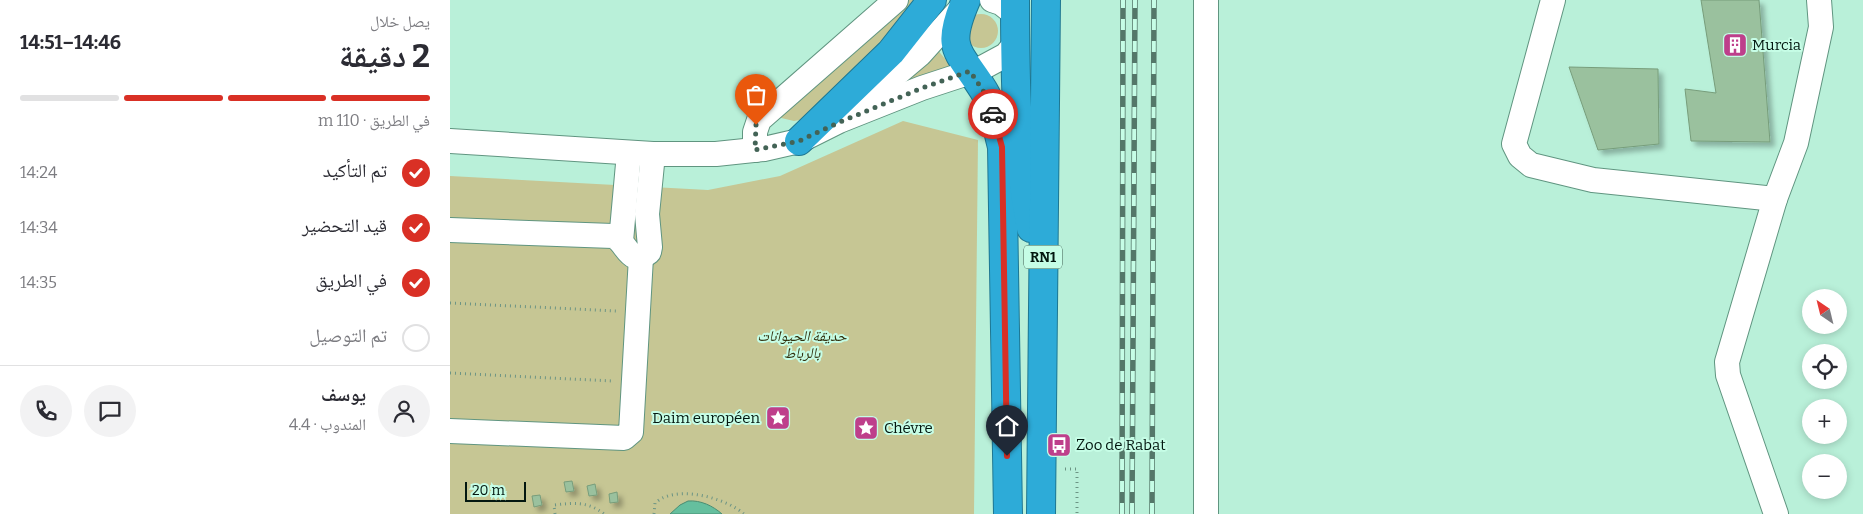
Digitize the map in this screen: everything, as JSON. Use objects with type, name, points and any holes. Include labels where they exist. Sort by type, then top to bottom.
[{"type":"highway","points":[[799,141],[891,52],[932,0]]},
{"type":"highway","name":"RN1","points":[[1041,514],[1046,0]]},
{"type":"highway","name":"RN1","points":[[970,1],[958,20],[955,41],[961,59],[984,92],[991,107],[1002,147],[1008,514]]},
{"type":"highway","points":[[1015,7],[1017,113],[1024,190],[1035,249],[1043,273]]},
{"type":"street","points":[[755,150],[755,132],[759,120],[896,0]]},
{"type":"street","points":[[992,0],[1015,7]]},
{"type":"street","points":[[1206,0],[1206,514]]},
{"type":"street","points":[[1553,0],[1514,144],[1520,156],[1530,165],[1593,180],[1774,199]]},
{"type":"street","points":[[1776,514],[1728,375],[1726,362],[1774,199],[1796,143],[1821,27],[1819,0]]},
{"type":"street","points":[[840,122],[906,66],[970,1]]},
{"type":"street","points":[[450,141],[653,154],[692,155],[755,150],[799,141],[922,88],[980,68],[1000,59],[1015,44]]},
{"type":"street","points":[[629,153],[617,238],[633,256],[645,254]]},
{"type":"street","points":[[450,431],[624,438],[632,432],[645,254],[650,241],[647,214],[653,154]]},
{"type":"street","points":[[450,230],[617,238]]},
{"type":"path","points":[[450,302],[623,311]]},
{"type":"path","points":[[450,373],[619,381]]},
{"type":"path","points":[[1077,469],[1077,514]]},
{"type":"path","points":[[654,514],[655,504],[664,497],[682,493],[707,496],[736,507],[744,514]]},
{"type":"path","points":[[555,514],[554,505],[576,503],[595,506],[604,514]]},
{"type":"green space","points":[[909,0],[924,0],[805,119],[794,121],[777,117]]},
{"type":"green space","points":[[981,14],[988,15],[993,19],[997,24],[997,38],[993,43],[988,47],[981,48],[974,47],[969,43],[965,38],[964,31],[965,24],[969,19],[974,15]]},
{"type":"green space","points":[[936,48],[951,66],[893,90]]},
{"type":"green space","name":"حديقة الحيوانات بالرباط","points":[[903,121],[978,140],[974,514],[450,514],[450,176],[708,190],[780,176]]},
{"type":"shaded area","points":[[688,501],[698,501],[706,504],[722,514],[670,514]]},
{"type":"building","name":"Murcia","points":[[1701,0],[1759,0],[1770,142],[1691,141],[1685,89],[1716,93]]},
{"type":"building","points":[[1569,67],[1658,69],[1659,144],[1598,150]]},
{"type":"building","points":[[572,481],[574,491],[566,492],[564,482]]},
{"type":"building","points":[[595,484],[597,495],[589,496],[587,486]]},
{"type":"building","points":[[617,492],[618,502],[610,503],[609,494]]},
{"type":"building","points":[[540,495],[542,505],[534,507],[532,496]]},
{"type":"railway","points":[[1122,514],[1123,0]]},
{"type":"railway","points":[[1132,514],[1135,0]]},
{"type":"railway","points":[[1152,514],[1154,0]]},
{"type":"way so far","points":[[756,125],[755,150],[789,144],[922,88],[970,71],[984,92],[993,114]]},
{"type":"place","name":"Murcia","points":[[1735,45]]},
{"type":"place","name":"Daim européen","points":[[778,418]]},
{"type":"place","name":"Chévre","points":[[866,428]]},
{"type":"place","name":"Zoo de Rabat","points":[[1059,445]]},
{"type":"route","points":[[993,114],[1002,147],[1007,456]]}]
